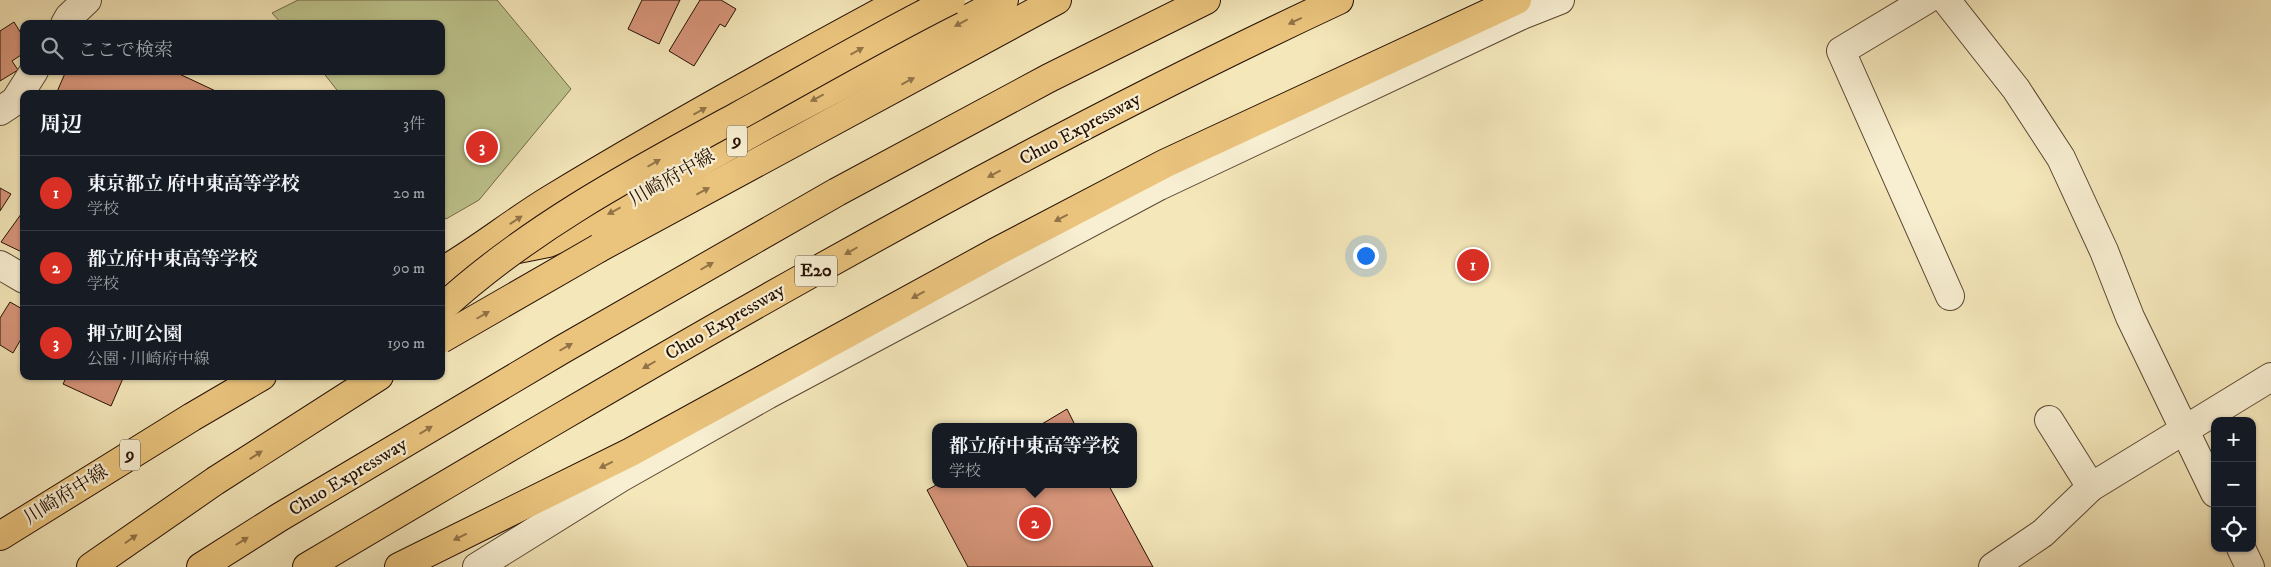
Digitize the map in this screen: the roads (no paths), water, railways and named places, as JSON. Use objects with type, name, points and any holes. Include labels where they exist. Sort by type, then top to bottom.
[{"type":"main road","name":"川崎府中線","points":[[452,266],[513,222],[655,136],[903,0]]},
{"type":"main road","points":[[445,306],[502,257],[559,218],[699,137],[951,0]]},
{"type":"main road","name":"川崎府中線","points":[[452,266],[548,243],[572,233],[775,120],[1004,0]]},
{"type":"main road","points":[[445,337],[599,248],[1057,0]]},
{"type":"main road","name":"Chuo Expressway","points":[[201,567],[280,517],[563,349],[837,192],[1049,78],[1206,0]]},
{"type":"main road","name":"Chuo Expressway","points":[[307,567],[590,399],[870,240],[1228,52],[1339,0]]},
{"type":"main road","points":[[399,567],[631,452],[996,252],[1166,163],[1517,0]]},
{"type":"main road","name":"9","points":[[753,81],[775,120]]},
{"type":"main road","name":"川崎府中線","points":[[0,536],[255,380]]},
{"type":"main road","points":[[91,567],[359,385]]},
{"type":"street","points":[[69,20],[87,0]]},
{"type":"street","points":[[477,567],[620,478],[767,395],[1159,186],[1522,15],[1560,0]]},
{"type":"street","points":[[1926,0],[1841,51],[1950,296]]},
{"type":"street","points":[[1946,0],[2016,89],[2061,158],[2104,250],[2130,317],[2211,485]]},
{"type":"street","points":[[22,90],[31,75]]},
{"type":"street","points":[[0,111],[15,101],[20,93]]},
{"type":"street","points":[[0,265],[20,277]]},
{"type":"street","points":[[1993,567],[2043,533],[2091,487],[2271,377]]},
{"type":"street","points":[[2049,420],[2091,487]]},
{"type":"street","points":[[2243,552],[2250,567]]},
{"type":"place","name":"押立町公園","points":[[482,147]]},
{"type":"place","name":"東京都立 府中東高等学校","points":[[1473,265]]},
{"type":"place","name":"都立府中東高等学校","points":[[1035,523]]}]
